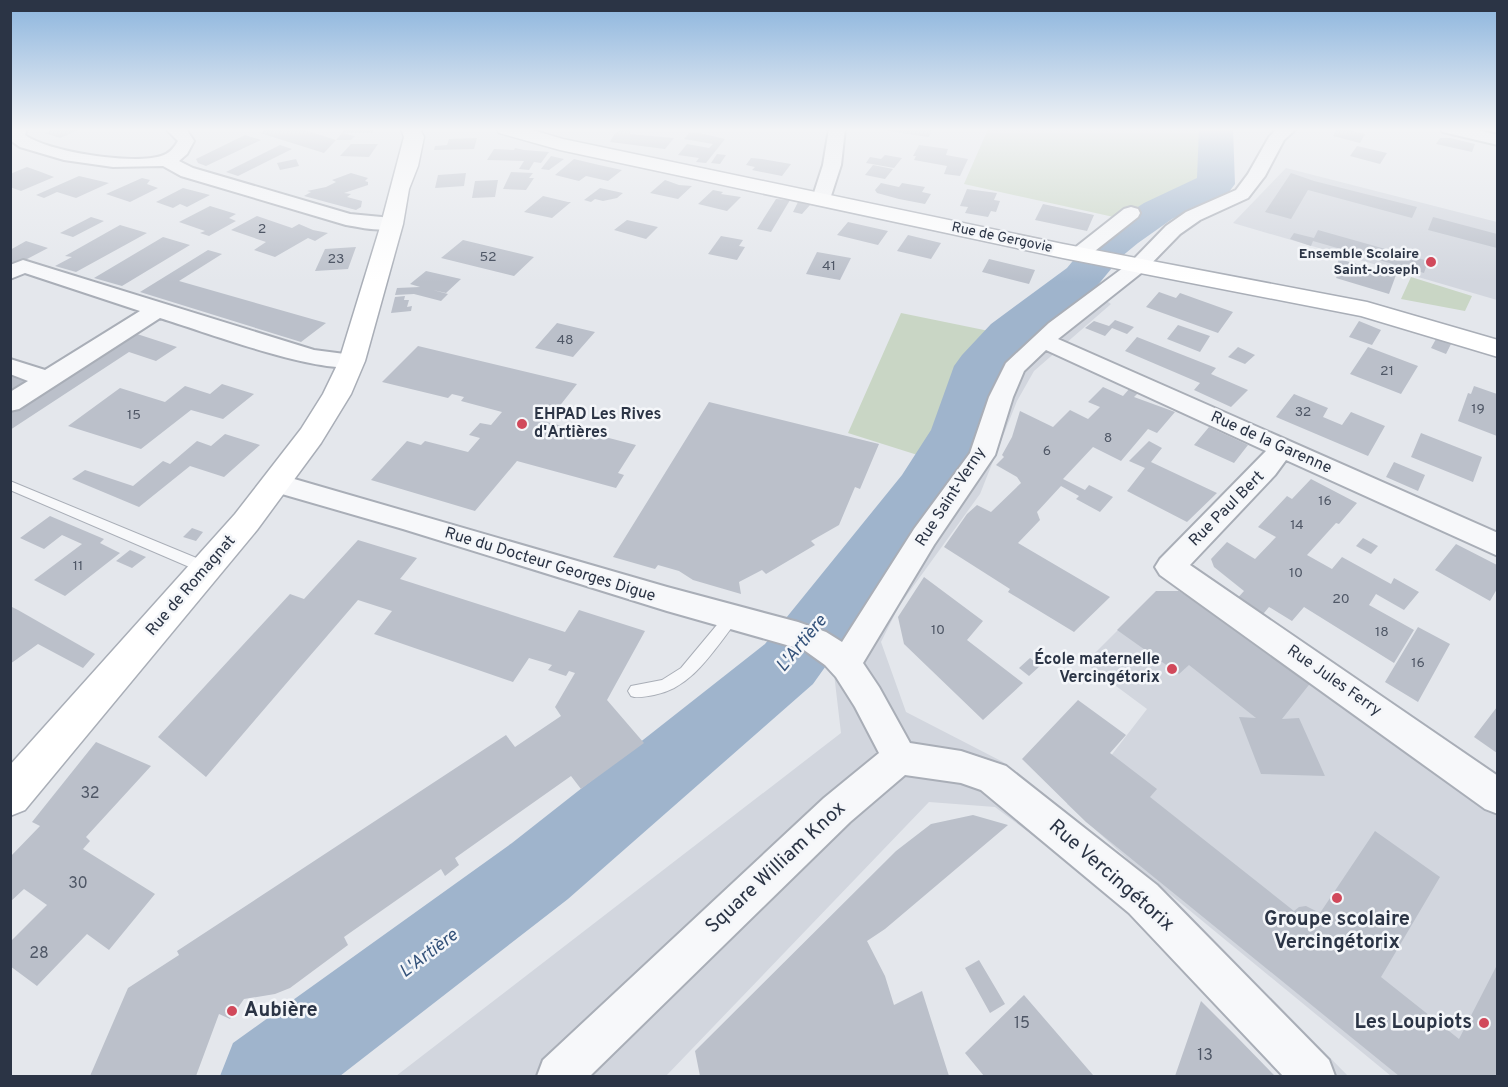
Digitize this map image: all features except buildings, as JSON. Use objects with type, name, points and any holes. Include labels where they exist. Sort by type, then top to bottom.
[{"type":"main road","name":"Rue de Romagnat","points":[[17,777],[206,568],[276,483],[316,428],[337,394],[352,362],[403,180]]},
{"type":"main road","name":"Rue de Gergovie","points":[[730,180],[1079,254],[1188,273],[1367,310],[1497,349]]},
{"type":"street","points":[[213,180],[346,219],[365,223],[392,224]]},
{"type":"street","points":[[822,199],[828,180]]},
{"type":"street","name":"Rue Saint-Verny","points":[[835,655],[924,537],[982,455],[1001,397],[1014,368],[1057,328],[1138,266],[1173,230],[1192,216],[1242,194],[1253,180]]},
{"type":"street","points":[[1079,254],[1131,213]]},
{"type":"street","points":[[10,273],[23,266],[312,357],[352,362]]},
{"type":"street","points":[[10,403],[157,310]]},
{"type":"street","name":"Rue de la Garenne","points":[[1044,341],[1497,545]]},
{"type":"street","points":[[10,366],[47,379]]},
{"type":"street","name":"Rue Paul Bert","points":[[1170,567],[1266,469],[1282,448]]},
{"type":"street","name":"Rue du Docteur Georges Digue","points":[[276,483],[731,618],[798,635],[835,655]]},
{"type":"street","name":"Rue Jules Ferry","points":[[1170,567],[1497,797]]},
{"type":"street","points":[[835,655],[899,758]]},
{"type":"street","name":"Square William Knox","points":[[559,1077],[837,810],[899,758]]},
{"type":"street","name":"Rue Vercingétorix","points":[[899,758],[962,767],[993,778],[1143,899],[1313,1077]]},
{"type":"lane","points":[[10,485],[206,568]]},
{"type":"lane","points":[[636,692],[664,686],[686,673],[731,618]]},
{"type":"shaded area","name":"Ensemble Scolaire Saint-Joseph","points":[[1275,180],[1332,180],[1497,222],[1497,300],[1233,223]]},
{"type":"shaded area","points":[[1093,292],[1111,304],[1034,371],[1017,401],[980,494],[899,606],[881,642],[906,712],[1003,762],[1132,863],[1067,804],[1110,757],[1147,709],[1085,663],[1156,592],[1228,624],[1497,816],[1497,1076],[1391,1076],[1166,891],[1348,1076],[1284,1076],[1115,897],[995,807],[929,802],[666,1076],[396,1076],[841,733],[829,631],[897,536],[977,412],[1005,358],[1066,309]]},
{"type":"green space","points":[[966,180],[1216,180],[1216,184],[1141,223],[964,184]]},
{"type":"green space","points":[[1083,264],[1071,280],[1007,329],[988,340],[968,370],[927,469],[798,635],[785,632],[858,548],[927,458],[848,433],[901,313],[989,331],[1025,311],[1066,274],[1069,268]]},
{"type":"green space","points":[[1411,277],[1472,296],[1465,311],[1401,299]]},
{"type":"waterway","name":"L'Artière","points":[[266,1076],[540,871],[789,664],[922,489],[957,432],[979,366],[1008,334],[1082,277],[1106,248],[1158,211],[1216,184],[1216,180]]},
{"type":"place","name":"Ensemble Scolaire Saint-Joseph","points":[[1431,262]]},
{"type":"place","name":"EHPAD Les Rives d'Artières","points":[[522,424]]},
{"type":"place","name":"École maternelle Vercingétorix","points":[[1172,669]]},
{"type":"place","name":"Groupe scolaire Vercingétorix","points":[[1337,898]]},
{"type":"place","name":"Aubière","points":[[232,1011]]},
{"type":"place","name":"Les Loupiots","points":[[1484,1023]]}]
